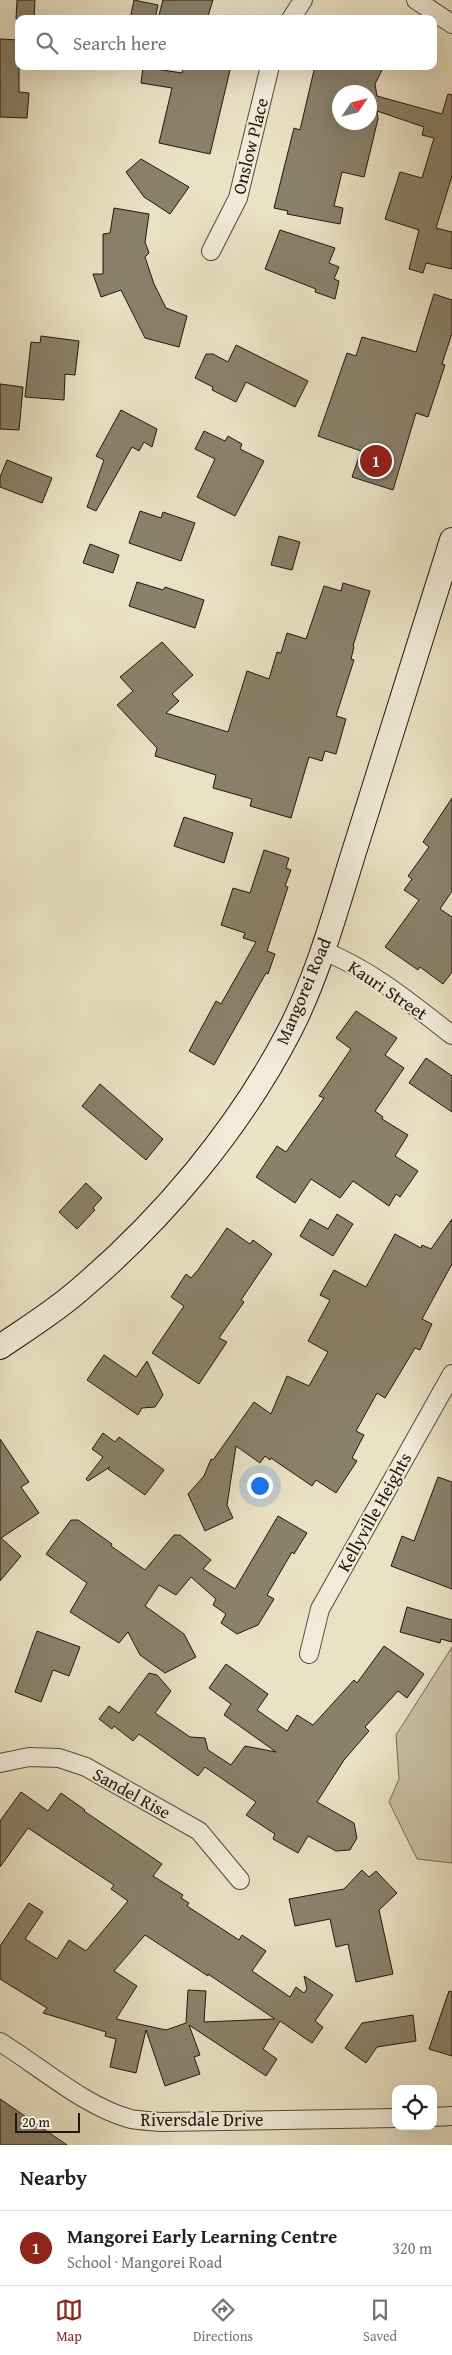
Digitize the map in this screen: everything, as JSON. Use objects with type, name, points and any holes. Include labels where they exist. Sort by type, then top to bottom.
[{"type":"main road","name":"Mangorei Road","points":[[0,1347],[77,1292],[125,1248],[169,1202],[246,1103],[290,1030],[322,950],[452,540]]},
{"type":"street","points":[[294,15],[303,0]]},
{"type":"street","points":[[416,0],[452,24]]},
{"type":"street","name":"Onslow Place","points":[[211,251],[238,198],[269,70]]},
{"type":"street","name":"Kauri Street","points":[[322,950],[348,962],[408,1002],[452,1035]]},
{"type":"street","name":"Kellyville Heights","points":[[309,1654],[320,1609],[452,1374]]},
{"type":"street","name":"Sandel Rise","points":[[0,1763],[29,1757],[59,1758],[86,1767],[199,1831],[240,1880]]},
{"type":"street","name":"Riversdale Drive","points":[[0,2042],[76,2092],[104,2108],[130,2119],[162,2122],[392,2118]]},
{"type":"street","points":[[437,2117],[452,2116]]},
{"type":"shaded area","points":[[452,1647],[452,1863],[417,1859],[389,1802],[399,1779],[396,1735]]},
{"type":"building","points":[[17,0],[35,0],[34,15],[16,15]]},
{"type":"building","points":[[134,0],[158,5],[156,15],[131,15]]},
{"type":"building","points":[[163,0],[213,0],[208,15],[159,15]]},
{"type":"building","points":[[0,39],[15,40],[15,70],[19,70],[19,92],[29,93],[27,118],[0,117]]},
{"type":"building","points":[[143,70],[162,70],[182,73],[182,70],[230,70],[210,154],[159,143],[172,88],[141,83]]},
{"type":"building","points":[[314,70],[382,70],[375,85],[332,85],[332,130],[375,130],[364,177],[342,172],[334,206],[343,208],[340,224],[287,214],[288,211],[274,208],[294,128],[300,130]]},
{"type":"building","points":[[448,94],[452,95],[452,176],[436,228],[452,232],[452,269],[426,263],[423,273],[409,269],[419,230],[385,219],[400,172],[422,178],[434,138],[422,135],[424,127],[377,111],[377,96],[442,114]]},
{"type":"building","points":[[141,159],[189,187],[170,214],[144,197],[126,172]]},
{"type":"building","points":[[114,208],[149,214],[145,242],[149,253],[145,257],[154,284],[166,308],[187,316],[179,347],[145,338],[121,290],[101,297],[93,274],[103,274],[103,234],[110,233]]},
{"type":"building","points":[[280,230],[335,248],[329,263],[339,267],[334,279],[339,281],[335,299],[315,292],[316,289],[265,269]]},
{"type":"building","points":[[434,294],[452,300],[452,333],[442,364],[445,365],[428,417],[416,413],[393,490],[352,477],[361,451],[318,436],[347,353],[356,356],[362,337],[416,352]]},
{"type":"building","points":[[41,336],[79,341],[75,375],[65,374],[64,400],[25,397],[31,342],[40,343]]},
{"type":"building","points":[[236,345],[308,381],[295,407],[246,382],[236,402],[212,390],[213,387],[195,378],[206,354],[213,354],[228,362]]},
{"type":"building","points":[[0,384],[23,387],[19,430],[0,429]]},
{"type":"building","points":[[121,410],[157,429],[152,447],[144,442],[139,451],[132,447],[96,511],[87,507],[104,460],[96,456]]},
{"type":"building","points":[[204,431],[225,441],[228,436],[242,444],[240,449],[264,461],[235,516],[197,497],[215,459],[195,449]]},
{"type":"building","points":[[7,460],[52,478],[42,503],[0,487],[0,477]]},
{"type":"building","points":[[140,511],[161,518],[163,512],[195,523],[181,561],[129,543]]},
{"type":"building","points":[[279,536],[300,542],[292,570],[271,565]]},
{"type":"building","points":[[90,544],[119,555],[113,573],[83,563]]},
{"type":"building","points":[[137,582],[163,590],[165,587],[204,600],[195,628],[129,606]]},
{"type":"building","points":[[343,583],[370,591],[353,646],[351,659],[354,660],[336,716],[346,719],[336,754],[325,751],[322,761],[309,757],[291,818],[250,806],[252,799],[213,788],[216,775],[155,756],[157,748],[117,705],[133,691],[120,677],[162,642],[193,675],[172,694],[179,701],[166,713],[228,732],[247,671],[269,679],[277,652],[281,653],[287,633],[306,639],[324,586],[341,591]]},
{"type":"building","points":[[452,798],[452,891],[440,909],[452,917],[452,972],[443,984],[420,967],[418,970],[385,947],[419,900],[404,890],[412,879],[408,876],[429,847],[423,842]]},
{"type":"building","points":[[184,817],[233,833],[224,863],[174,846]]},
{"type":"building","points":[[264,850],[289,858],[286,868],[291,870],[285,886],[288,887],[267,951],[275,954],[268,974],[266,973],[214,1065],[189,1051],[216,1001],[221,1004],[256,942],[243,938],[245,933],[221,925],[233,888],[250,893]]},
{"type":"building","points":[[356,1011],[397,1038],[385,1055],[404,1068],[375,1111],[383,1117],[382,1119],[408,1135],[395,1156],[418,1171],[400,1197],[396,1194],[389,1206],[353,1181],[340,1198],[311,1179],[295,1203],[256,1177],[277,1146],[286,1152],[324,1098],[319,1096],[351,1049],[336,1038]]},
{"type":"building","points":[[426,1058],[452,1076],[452,1112],[409,1083]]},
{"type":"building","points":[[100,1084],[163,1139],[146,1160],[82,1106]]},
{"type":"building","points":[[86,1183],[102,1198],[93,1208],[95,1210],[77,1229],[59,1212]]},
{"type":"building","points":[[337,1214],[353,1224],[333,1256],[300,1236],[310,1219],[328,1229]]},
{"type":"building","points":[[452,1219],[452,1264],[422,1319],[432,1324],[420,1350],[415,1348],[385,1398],[377,1393],[356,1431],[364,1435],[352,1458],[357,1461],[336,1493],[316,1480],[312,1486],[271,1458],[270,1460],[265,1456],[260,1463],[236,1446],[227,1505],[233,1518],[205,1531],[188,1494],[204,1476],[211,1459],[213,1460],[254,1402],[271,1414],[287,1376],[309,1386],[328,1352],[308,1341],[330,1300],[320,1295],[334,1270],[366,1287],[395,1234],[421,1248],[422,1245],[431,1249]]},
{"type":"building","points":[[227,1228],[250,1244],[253,1240],[272,1254],[241,1300],[244,1302],[219,1338],[227,1342],[199,1384],[152,1353],[184,1306],[171,1297],[186,1274],[191,1278],[198,1270]]},
{"type":"building","points":[[104,1355],[136,1377],[147,1361],[163,1395],[155,1407],[142,1408],[138,1415],[87,1380]]},
{"type":"building","points":[[103,1433],[115,1442],[119,1437],[164,1470],[145,1495],[108,1469],[110,1467],[88,1481],[86,1479],[103,1457],[92,1449]]},
{"type":"building","points":[[0,1439],[29,1482],[21,1487],[39,1513],[1,1538],[21,1556],[0,1581]]},
{"type":"building","points":[[438,1477],[452,1482],[452,1589],[391,1566],[402,1536],[414,1541]]},
{"type":"building","points":[[278,1516],[307,1533],[294,1554],[292,1552],[267,1595],[274,1599],[258,1625],[237,1634],[221,1623],[226,1614],[213,1605],[216,1599],[191,1577],[176,1595],[159,1585],[145,1606],[184,1634],[196,1657],[165,1673],[140,1655],[128,1632],[119,1643],[70,1612],[87,1583],[46,1554],[71,1520],[78,1520],[145,1570],[174,1535],[180,1535],[211,1560],[203,1569],[235,1589]]},
{"type":"building","points":[[407,1607],[452,1620],[452,1642],[441,1639],[440,1643],[400,1632]]},
{"type":"building","points":[[37,1631],[80,1647],[69,1676],[53,1670],[41,1702],[15,1692]]},
{"type":"building","points":[[384,1646],[424,1674],[407,1698],[398,1691],[365,1727],[369,1731],[344,1760],[317,1802],[354,1823],[357,1838],[350,1850],[336,1851],[308,1836],[298,1853],[273,1839],[275,1834],[246,1815],[256,1802],[205,1767],[198,1776],[139,1734],[133,1741],[114,1726],[112,1729],[99,1719],[109,1706],[119,1713],[149,1673],[157,1675],[171,1691],[155,1713],[190,1737],[205,1738],[208,1750],[231,1765],[245,1746],[276,1752],[224,1715],[231,1704],[209,1688],[226,1664],[268,1694],[257,1710],[287,1731],[297,1715],[313,1725],[354,1680],[357,1683]]},
{"type":"building","points":[[21,1792],[48,1811],[61,1793],[162,1864],[153,1876],[183,1895],[181,1898],[189,1903],[187,1906],[239,1940],[242,1935],[266,1951],[252,1971],[290,1997],[296,1987],[304,1993],[307,1989],[304,1976],[333,1995],[315,2021],[323,2027],[312,2043],[280,2021],[263,2049],[277,2059],[266,2076],[189,2025],[200,2055],[194,2057],[200,2074],[165,2086],[146,2030],[136,2073],[110,2067],[116,2039],[105,2036],[106,2032],[43,2013],[47,2008],[0,1979],[0,1946],[29,1903],[43,1912],[25,1939],[57,1959],[69,1940],[86,1951],[128,1901],[111,1889],[114,1885],[28,1828],[0,1867],[0,1821]],"holes":[[[145,1935],[208,1976],[208,1974],[275,2019],[204,2022],[206,1991],[188,1990],[186,2023],[166,2030],[116,2019],[137,1986],[114,1971]]]},
{"type":"building","points":[[362,1870],[369,1877],[376,1871],[397,1893],[379,1910],[393,1974],[356,1982],[348,1944],[336,1947],[330,1919],[295,1926],[289,1899],[344,1889]]},
{"type":"building","points":[[449,1991],[452,1992],[452,2056],[429,2049]]},
{"type":"building","points":[[413,2015],[416,2041],[377,2047],[366,2063],[345,2048],[362,2023]]},
{"type":"building","points":[[0,2099],[67,2145],[0,2145]]},
{"type":"place","name":"Mangorei Early Learning Centre","points":[[376,461]]}]
